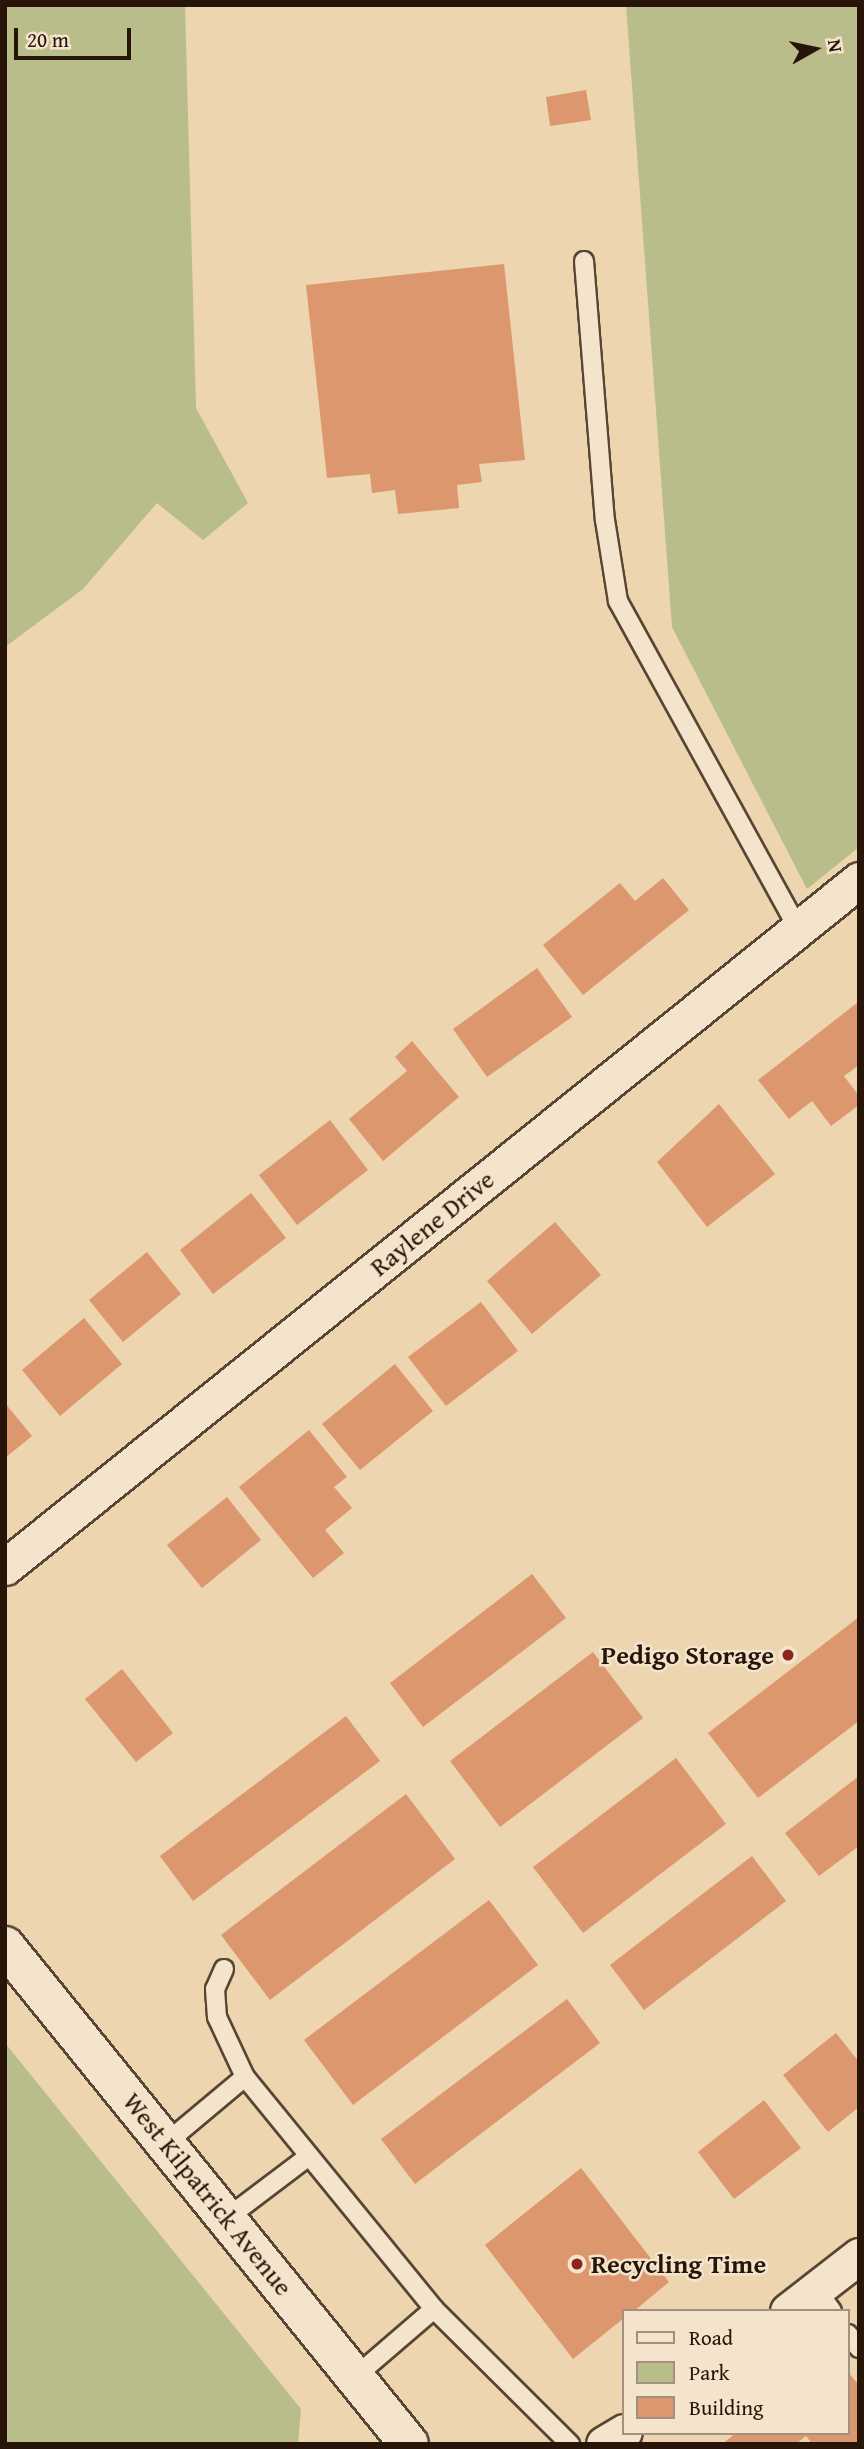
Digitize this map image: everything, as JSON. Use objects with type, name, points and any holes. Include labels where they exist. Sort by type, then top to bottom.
[{"type":"main road","name":"West Kilpatrick Avenue","points":[[5,1946],[410,2444]]},
{"type":"street","name":"Raylene Drive","points":[[5,1567],[859,880]]},
{"type":"street","points":[[795,2309],[824,2300],[859,2256]]},
{"type":"street","points":[[604,2444],[622,2432]]},
{"type":"lane","points":[[584,261],[605,520],[618,601],[798,929]]},
{"type":"lane","points":[[224,1969],[215,1989],[216,2017],[245,2077],[434,2309],[570,2444]]},
{"type":"lane","points":[[166,2143],[245,2077]]},
{"type":"lane","points":[[227,2218],[309,2156]]},
{"type":"lane","points":[[356,2376],[434,2309]]},
{"type":"green space","points":[[5,5],[185,5],[196,408],[248,503],[203,540],[157,503],[83,589],[5,647]]},
{"type":"green space","points":[[626,5],[859,5],[859,847],[807,889],[672,627]]},
{"type":"green space","points":[[5,2043],[301,2409],[298,2444],[5,2444]]},
{"type":"building","points":[[586,90],[591,120],[550,126],[546,97]]},
{"type":"building","points":[[504,264],[525,460],[479,464],[482,482],[457,485],[459,508],[398,514],[395,490],[372,493],[370,474],[327,478],[306,285]]},
{"type":"building","points":[[663,878],[689,910],[583,995],[543,945],[620,883],[635,901]]},
{"type":"building","points":[[537,968],[572,1017],[487,1077],[453,1029]]},
{"type":"building","points":[[857,1003],[859,1065],[844,1076],[859,1096],[859,1105],[831,1126],[812,1101],[789,1119],[758,1080]]},
{"type":"building","points":[[412,1041],[459,1097],[383,1161],[349,1119],[407,1071],[395,1057]]},
{"type":"building","points":[[719,1104],[775,1174],[707,1227],[657,1162]]},
{"type":"building","points":[[330,1120],[368,1170],[297,1225],[259,1175]]},
{"type":"building","points":[[251,1193],[286,1238],[213,1294],[180,1250]]},
{"type":"building","points":[[555,1222],[601,1275],[532,1334],[487,1281]]},
{"type":"building","points":[[147,1252],[181,1294],[123,1342],[89,1300]]},
{"type":"building","points":[[481,1302],[518,1351],[446,1406],[408,1357]]},
{"type":"building","points":[[84,1318],[122,1364],[60,1416],[22,1370]]},
{"type":"building","points":[[395,1364],[433,1411],[360,1470],[322,1424]]},
{"type":"building","points":[[5,1403],[32,1436],[5,1458]]},
{"type":"building","points":[[309,1430],[347,1477],[334,1487],[352,1508],[325,1530],[344,1553],[313,1578],[239,1487]]},
{"type":"building","points":[[227,1497],[261,1540],[202,1588],[167,1545]]},
{"type":"building","points":[[532,1574],[566,1618],[423,1727],[390,1683]]},
{"type":"building","points":[[859,1617],[859,1721],[758,1798],[708,1733]]},
{"type":"building","points":[[593,1652],[643,1718],[500,1827],[450,1761]]},
{"type":"building","points":[[122,1669],[173,1733],[136,1762],[85,1699]]},
{"type":"building","points":[[346,1716],[380,1761],[193,1901],[160,1856]]},
{"type":"building","points":[[676,1758],[726,1824],[583,1933],[533,1867]]},
{"type":"building","points":[[859,1776],[859,1846],[819,1876],[785,1833]]},
{"type":"building","points":[[406,1794],[455,1859],[270,2000],[221,1935]]},
{"type":"building","points":[[752,1856],[786,1901],[644,2010],[610,1965]]},
{"type":"building","points":[[489,1900],[538,1965],[353,2105],[304,2040]]},
{"type":"building","points":[[567,1999],[600,2043],[415,2184],[381,2139]]},
{"type":"building","points":[[836,2033],[859,2062],[859,2107],[828,2132],[783,2075]]},
{"type":"building","points":[[764,2100],[801,2148],[734,2199],[698,2152]]},
{"type":"building","name":"Recycling Time","points":[[581,2168],[669,2282],[636,2309],[622,2309],[622,2320],[573,2359],[485,2245]]},
{"type":"building","points":[[850,2374],[859,2385],[859,2444],[812,2444],[806,2436],[796,2444],[722,2444],[733,2435],[850,2435]]},
{"type":"place","name":"Pedigo Storage","points":[[788,1655]]},
{"type":"place","name":"Recycling Time","points":[[577,2264]]}]
